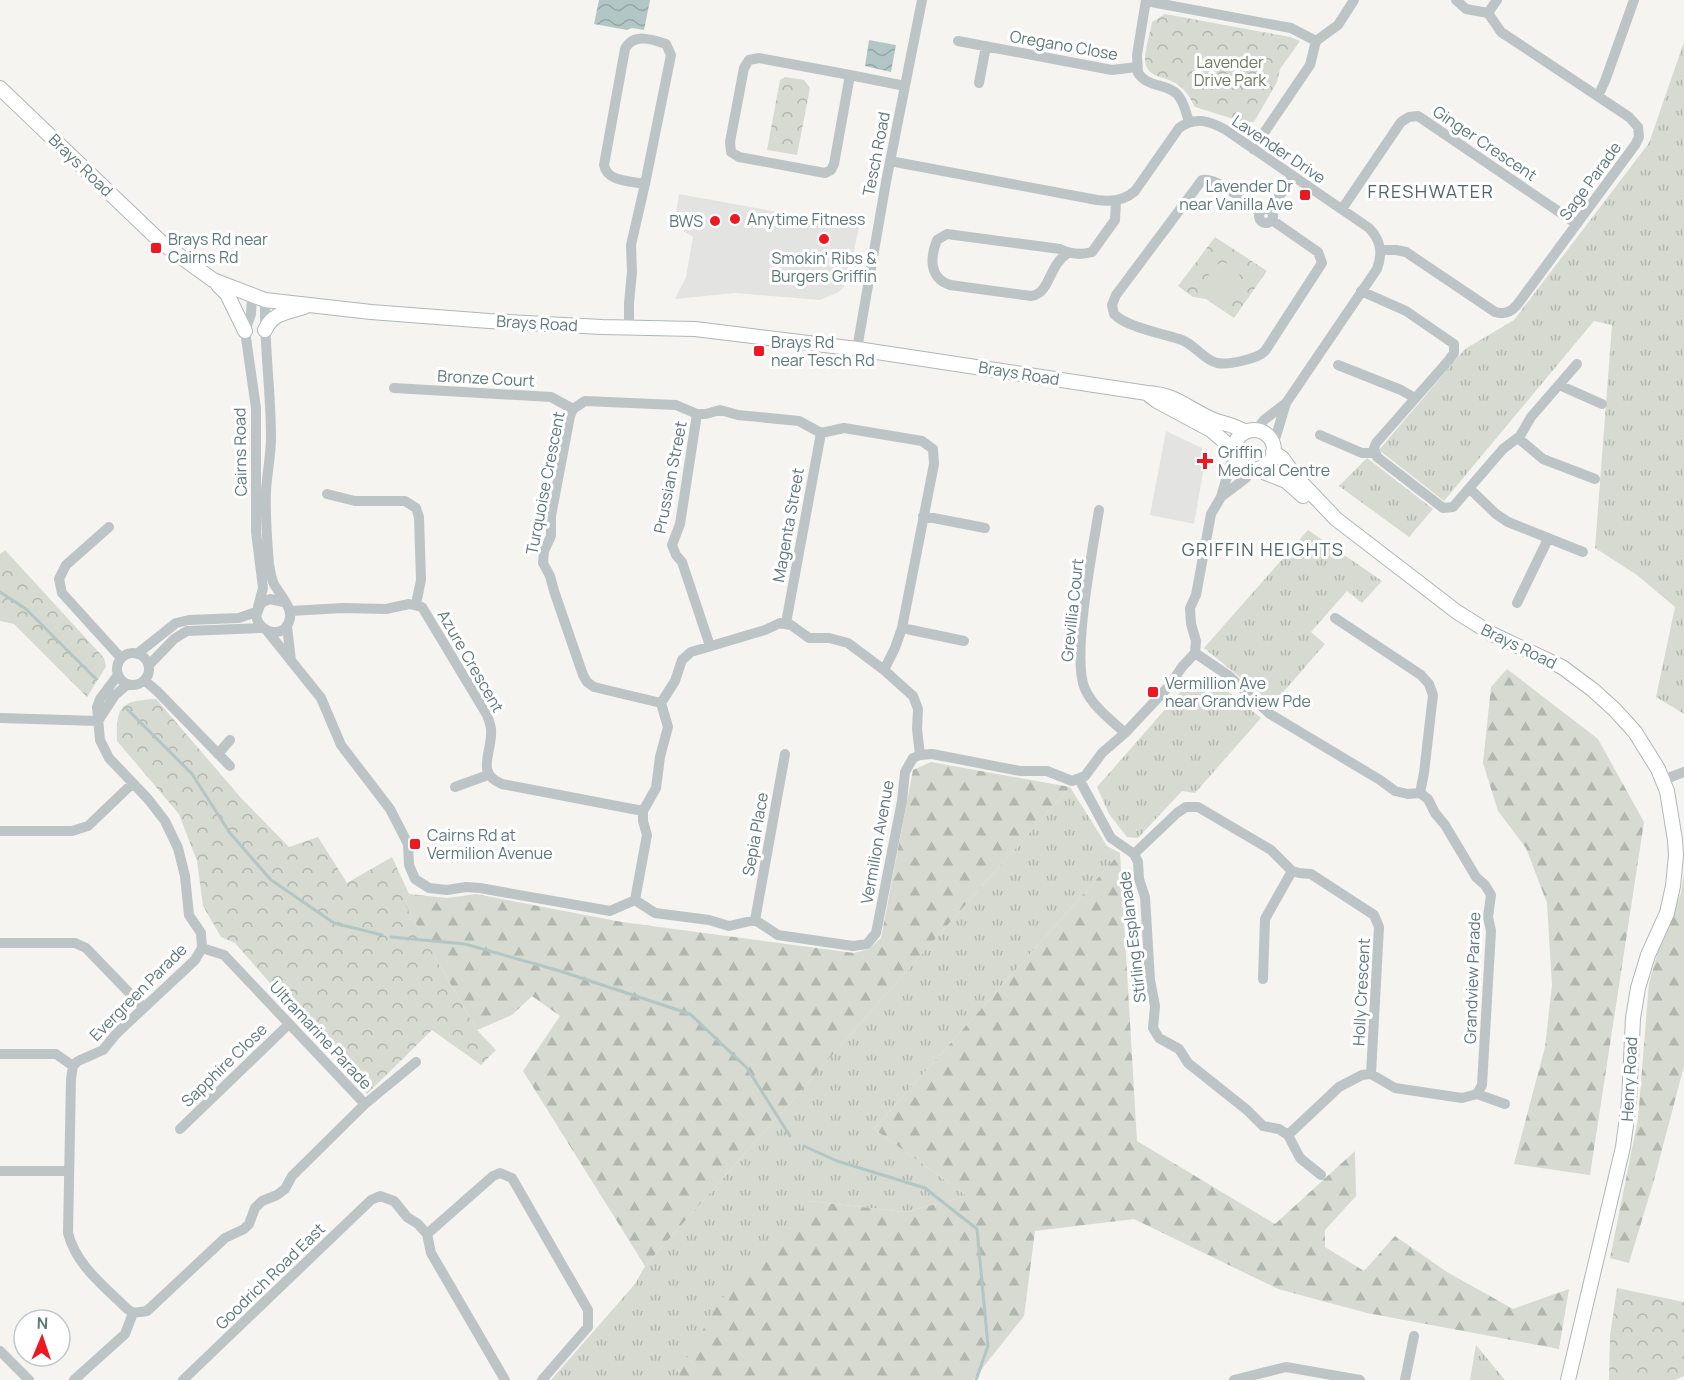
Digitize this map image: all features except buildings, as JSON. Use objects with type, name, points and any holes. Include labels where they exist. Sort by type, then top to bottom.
[{"type":"main road","name":"Brays Road","points":[[0,88],[162,243],[213,280],[258,298],[306,306],[489,321],[695,328],[857,349],[1170,396],[1204,416],[1251,431]]},
{"type":"main road","points":[[213,280],[227,294],[245,331]]},
{"type":"main road","points":[[265,330],[269,321],[276,316],[306,306]]},
{"type":"main road","name":"Brays Road","points":[[1147,393],[1157,401],[1211,430],[1235,454]]},
{"type":"main road","points":[[1251,431],[1268,436],[1272,447],[1269,462],[1256,469],[1242,466],[1235,454],[1237,439],[1251,431]]},
{"type":"main road","name":"Brays Road","points":[[1272,447],[1296,477],[1336,519],[1449,607],[1477,626],[1544,657],[1577,677],[1610,705],[1628,723],[1652,757],[1664,780]]},
{"type":"main road","name":"Brays Road","points":[[1256,469],[1286,481],[1322,513],[1336,519]]},
{"type":"main road","name":"Henry Road","points":[[1568,1380],[1623,1147],[1629,1102],[1633,1018],[1638,988],[1648,955],[1666,913],[1673,886],[1676,855],[1674,824],[1664,780]]},
{"type":"street","name":"Tesch Road","points":[[857,349],[890,161],[922,0]]},
{"type":"street","points":[[1253,149],[1310,65],[1316,41],[1338,25],[1354,0]]},
{"type":"street","points":[[1456,0],[1466,9],[1488,13],[1497,0]]},
{"type":"street","points":[[1598,96],[1634,0]]},
{"type":"street","points":[[890,161],[1097,200],[1116,201],[1135,191],[1176,132],[1189,122],[1177,94],[1145,80],[1137,67],[1146,1],[1291,28],[1316,41]]},
{"type":"street","name":"Sage Parade","points":[[1381,250],[1406,252],[1492,310],[1505,313],[1518,305],[1635,145],[1640,133],[1633,120],[1501,32],[1488,13]]},
{"type":"street","points":[[628,327],[632,272],[631,245],[645,184],[670,51],[663,43],[638,38],[629,42],[625,49],[604,167],[611,177],[645,184]]},
{"type":"street","name":"Oregano Close","points":[[958,41],[1112,70],[1137,67]]},
{"type":"street","name":"Oregano Close","points":[[979,83],[986,46]]},
{"type":"street","points":[[850,75],[834,164],[828,172],[819,173],[739,157],[731,152],[730,142],[744,68],[749,60],[759,58],[850,75],[905,86]]},
{"type":"street","name":"Ginger Crescent","points":[[1342,209],[1401,122],[1409,117],[1418,116],[1577,224]]},
{"type":"street","name":"Lavender Drive","points":[[1189,122],[1199,120],[1217,125],[1373,232],[1381,250]]},
{"type":"street","points":[[1267,214],[1293,176]]},
{"type":"street","points":[[1202,180],[1215,181],[1267,214],[1318,252],[1322,263],[1271,342],[1259,356],[1224,363],[1215,362],[1186,342],[1116,316],[1112,308],[1114,298],[1202,180]]},
{"type":"street","points":[[1068,253],[1055,264],[1043,290],[1038,295],[1031,296],[946,284],[939,280],[932,265],[937,240],[948,234],[1085,254],[1095,250],[1115,220],[1116,201]]},
{"type":"street","points":[[1045,248],[1055,264]]},
{"type":"street","points":[[1272,447],[1286,403],[1377,269],[1381,250]]},
{"type":"street","points":[[1361,291],[1406,311],[1454,344],[1452,356],[1376,443],[1374,453]]},
{"type":"street","name":"Cairns Road","points":[[258,298],[265,330],[271,437],[266,492],[270,565],[273,580],[287,607]]},
{"type":"street","name":"Cairns Road","points":[[257,609],[262,588],[256,532],[255,408],[245,331],[258,298]]},
{"type":"street","points":[[1320,435],[1362,453],[1374,453],[1443,508],[1453,507],[1503,449],[1518,438],[1531,417],[1577,364]]},
{"type":"street","points":[[1338,365],[1401,390],[1415,398]]},
{"type":"street","points":[[1560,385],[1602,404]]},
{"type":"street","name":"Bronze Court","points":[[394,388],[551,397],[573,409]]},
{"type":"street","name":"Turquoise Crescent","points":[[662,703],[594,687],[587,682],[550,576],[543,563],[573,409],[585,401],[598,400],[676,405],[697,414],[720,410],[738,415],[799,421],[821,433]]},
{"type":"street","points":[[1251,431],[1286,403]]},
{"type":"street","name":"Prussian Street","points":[[697,414],[680,524],[672,545],[682,562],[710,646]]},
{"type":"street","points":[[821,433],[844,428],[922,441],[933,449],[934,464],[902,628],[884,670]]},
{"type":"street","name":"Magenta Street","points":[[786,623],[821,433]]},
{"type":"street","points":[[1518,438],[1543,459],[1594,479]]},
{"type":"street","points":[[635,900],[647,835],[643,811],[656,788],[660,757],[668,727],[662,703],[675,681],[682,660],[691,652],[765,630],[780,623],[786,623],[809,638],[848,642],[913,696],[918,709],[917,729],[920,755],[932,754],[1020,771],[1047,771],[1065,779],[1079,779],[1085,776],[1102,753],[1125,733],[1170,685],[1195,653],[1196,641],[1191,624],[1190,608],[1196,595],[1211,514],[1221,497],[1235,454]]},
{"type":"street","points":[[1221,497],[1256,469]]},
{"type":"street","points":[[1470,489],[1502,518],[1583,552]]},
{"type":"street","points":[[327,494],[355,501],[405,501],[416,508],[419,517],[421,580],[416,604]]},
{"type":"street","name":"Grevillia Court","points":[[1099,510],[1087,591],[1081,674],[1090,699],[1125,733]]},
{"type":"street","points":[[923,516],[985,528]]},
{"type":"street","points":[[109,527],[66,565],[59,579],[62,593],[121,658]]},
{"type":"street","points":[[1517,603],[1548,539]]},
{"type":"street","points":[[137,654],[166,628],[182,621],[239,618],[257,609],[270,598],[287,607],[290,616],[287,626],[291,662]]},
{"type":"street","name":"Azure Crescent","points":[[287,607],[386,609],[416,604],[422,607],[487,715],[492,734],[487,766],[488,775]]},
{"type":"street","points":[[257,609],[257,621],[321,698],[342,745],[390,809],[408,844],[409,865],[415,879],[429,888],[447,890],[466,887],[480,888],[610,911],[635,900]]},
{"type":"street","points":[[1195,653],[1230,676],[1270,714],[1395,791],[1408,794],[1420,793],[1433,694],[1429,684],[1421,675],[1335,618]]},
{"type":"street","points":[[149,665],[174,639],[188,631],[265,630],[278,632],[287,626]]},
{"type":"street","points":[[902,628],[964,641]]},
{"type":"street","points":[[129,654],[137,654],[145,658],[149,665],[149,674],[145,681],[137,686],[128,685],[118,675],[117,666],[121,658],[129,654]]},
{"type":"street","name":"Evergreen Parade","points":[[74,1066],[78,1061],[103,1050],[116,1034],[195,960],[202,948],[201,933],[189,915],[185,876],[178,849],[165,822],[109,758],[100,740],[98,721],[100,699],[118,675]]},
{"type":"street","points":[[145,681],[230,766]]},
{"type":"street","points":[[1,718],[98,721],[115,695],[128,685]]},
{"type":"street","points":[[218,754],[230,740]]},
{"type":"street","name":"Sepia Place","points":[[754,920],[785,754]]},
{"type":"street","name":"Vermilion Avenue","points":[[754,920],[778,935],[853,946],[867,944],[876,933],[902,801],[905,772],[913,758],[920,755]]},
{"type":"street","points":[[1664,780],[1684,772]]},
{"type":"street","points":[[455,787],[488,775],[494,781],[502,784],[643,811]]},
{"type":"street","name":"Stirling Esplanade","points":[[1079,779],[1111,838],[1134,854],[1138,862],[1139,879],[1145,897],[1150,980],[1155,1006],[1153,1028],[1159,1038],[1179,1049],[1188,1063],[1247,1110],[1263,1126],[1279,1129],[1288,1135]]},
{"type":"street","points":[[0,831],[72,831],[88,826],[133,783]]},
{"type":"street","name":"Grandview Parade","points":[[1420,793],[1428,799],[1476,877],[1491,895],[1488,917],[1491,931],[1482,1085],[1477,1094]]},
{"type":"street","name":"Holly Crescent","points":[[1134,854],[1177,813],[1186,807],[1198,807],[1271,850],[1292,871],[1311,874],[1374,915],[1379,927],[1371,1074]]},
{"type":"street","points":[[1263,979],[1265,919],[1292,871]]},
{"type":"street","points":[[635,900],[655,914],[710,920],[729,926],[754,920]]},
{"type":"street","points":[[0,943],[75,943],[86,948],[144,1008]]},
{"type":"street","name":"Ultramarine Parade","points":[[133,1312],[147,1311],[225,1238],[244,1229],[249,1224],[255,1208],[262,1201],[278,1196],[292,1176],[365,1104],[224,955],[202,948]]},
{"type":"street","name":"Sapphire Close","points":[[180,1129],[290,1024]]},
{"type":"street","points":[[0,1054],[56,1054],[74,1066],[71,1078],[68,1233],[72,1248],[79,1260],[126,1308],[133,1312],[125,1334],[74,1380]]},
{"type":"street","points":[[365,1104],[416,1062]]},
{"type":"street","points":[[1321,1175],[1300,1158],[1288,1135],[1339,1087],[1362,1075],[1371,1074],[1395,1088],[1462,1098],[1477,1094],[1504,1104]]},
{"type":"street","points":[[0,1171],[69,1172]]},
{"type":"street","points":[[505,1380],[431,1253],[427,1234],[493,1176],[500,1173],[512,1178],[588,1310],[590,1319],[588,1327],[542,1380]]},
{"type":"street","name":"Goodrich Road East","points":[[183,1380],[371,1200],[380,1196],[394,1202],[427,1234]]},
{"type":"street","points":[[1405,1380],[1414,1336]]},
{"type":"street","points":[[0,1351],[28,1380]]},
{"type":"street","points":[[1234,1380],[1286,1367],[1360,1380]]},
{"type":"shaded area","points":[[679,194],[859,227],[848,279],[837,293],[820,300],[735,293],[675,299],[686,277],[693,237],[674,225]]},
{"type":"shaded area","points":[[1166,431],[1202,448],[1204,467],[1194,524],[1150,515]]},
{"type":"green space","name":"Lavender Drive Park","points":[[1165,14],[1290,37],[1300,41],[1280,69],[1277,82],[1254,122],[1243,122],[1195,107],[1188,94],[1180,86],[1149,70],[1146,66],[1145,55],[1152,22]]},
{"type":"green space","points":[[1684,42],[1684,714],[1656,697],[1675,607],[1637,575],[1595,548],[1612,325],[1594,321],[1444,501],[1379,450],[1465,349],[1514,320],[1649,143]]},
{"type":"green space","points":[[785,77],[804,80],[810,88],[797,155],[767,150],[780,80]]},
{"type":"green space","points":[[1215,237],[1267,271],[1234,318],[1206,299],[1193,297],[1178,286]]},
{"type":"green space","points":[[1224,263],[1235,268],[1240,279],[1235,290],[1224,295],[1213,290],[1208,279],[1213,268]]},
{"type":"green space","points":[[1367,458],[1433,509],[1409,537],[1339,486]]},
{"type":"green space","points":[[1308,530],[1382,581],[1362,603],[1347,591],[1311,632],[1325,644],[1273,704],[1204,648]]},
{"type":"green space","points":[[5,550],[104,658],[106,666],[87,697],[14,624],[0,621],[0,554]]},
{"type":"green space","points":[[1507,669],[1598,739],[1644,822],[1590,1175],[1514,1164],[1545,1047],[1552,985],[1547,903],[1526,848],[1498,811],[1483,763],[1491,687]]},
{"type":"green space","points":[[1190,681],[1215,681],[1261,718],[1195,793],[1182,791],[1138,838],[1127,837],[1109,814],[1097,787]]},
{"type":"green space","points":[[156,699],[242,799],[289,847],[318,837],[347,883],[392,857],[409,894],[405,905],[477,1030],[496,1050],[481,1065],[432,1030],[367,1094],[235,943],[221,937],[203,906],[197,861],[179,814],[117,741],[118,720],[123,707],[135,701]]},
{"type":"green space","points":[[931,762],[1070,787],[645,1266],[523,1071],[560,1016],[532,996],[512,1015],[477,1030],[405,905],[409,894],[447,898],[476,894],[622,922],[854,953],[869,949],[881,938],[913,770]]},
{"type":"green space","points":[[1070,787],[1107,846],[1120,853],[874,1129],[967,1196],[905,1212],[809,1201],[678,1372],[683,1380],[551,1380],[635,1284],[645,1266]]},
{"type":"green space","points":[[1120,853],[1137,1141],[1275,1224],[1355,1151],[1356,1196],[1325,1230],[1325,1247],[1364,1271],[1395,1236],[1447,1272],[1513,1309],[1569,1289],[1559,1349],[1367,1313],[1278,1289],[1134,1219],[1035,1231],[1024,1316],[973,1380],[683,1380],[678,1373],[719,1302],[809,1201],[905,1212],[967,1196],[874,1129]]},
{"type":"green space","points":[[1684,872],[1684,1066],[1629,1263],[1610,1258],[1638,1119],[1649,983],[1658,951],[1681,893]]},
{"type":"green space","points":[[1617,1288],[1684,1302],[1684,1376],[1675,1380],[1609,1380],[1610,1336]]},
{"type":"green space","points":[[1476,1345],[1505,1380],[1470,1380]]},
{"type":"water","points":[[599,0],[650,0],[644,30],[632,28],[627,30],[594,24]]},
{"type":"water","points":[[869,40],[896,45],[891,72],[865,66]]},
{"type":"waterway","points":[[0,592],[26,609],[96,679]]},
{"type":"waterway","points":[[126,708],[192,774],[230,833],[271,880],[334,923],[382,935]]},
{"type":"waterway","points":[[391,937],[465,944],[560,971],[690,1014],[747,1068],[790,1136]]},
{"type":"waterway","points":[[804,1146],[837,1161],[925,1188],[977,1229],[988,1346],[976,1380]]},
{"type":"place","name":"Lavender Dr near Vanilla Ave","points":[[1305,195]]},
{"type":"place","name":"Anytime Fitness","points":[[735,219]]},
{"type":"place","name":"BWS","points":[[715,221]]},
{"type":"place","name":"Smokin' Ribs & Burgers Griffin","points":[[824,239]]},
{"type":"place","name":"Brays Rd near Cairns Rd","points":[[156,248]]},
{"type":"place","name":"Brays Rd near Tesch Rd","points":[[759,351]]},
{"type":"place","name":"Griffin Medical Centre","points":[[1205,461]]},
{"type":"place","name":"Vermillion Ave near Grandview Pde","points":[[1153,692]]},
{"type":"place","name":"Cairns Rd at Vermilion Avenue","points":[[415,844]]},
{"type":"district","name":"FRESHWATER","points":[[1431,192]]},
{"type":"district","name":"GRIFFIN HEIGHTS","points":[[1263,550]]}]
